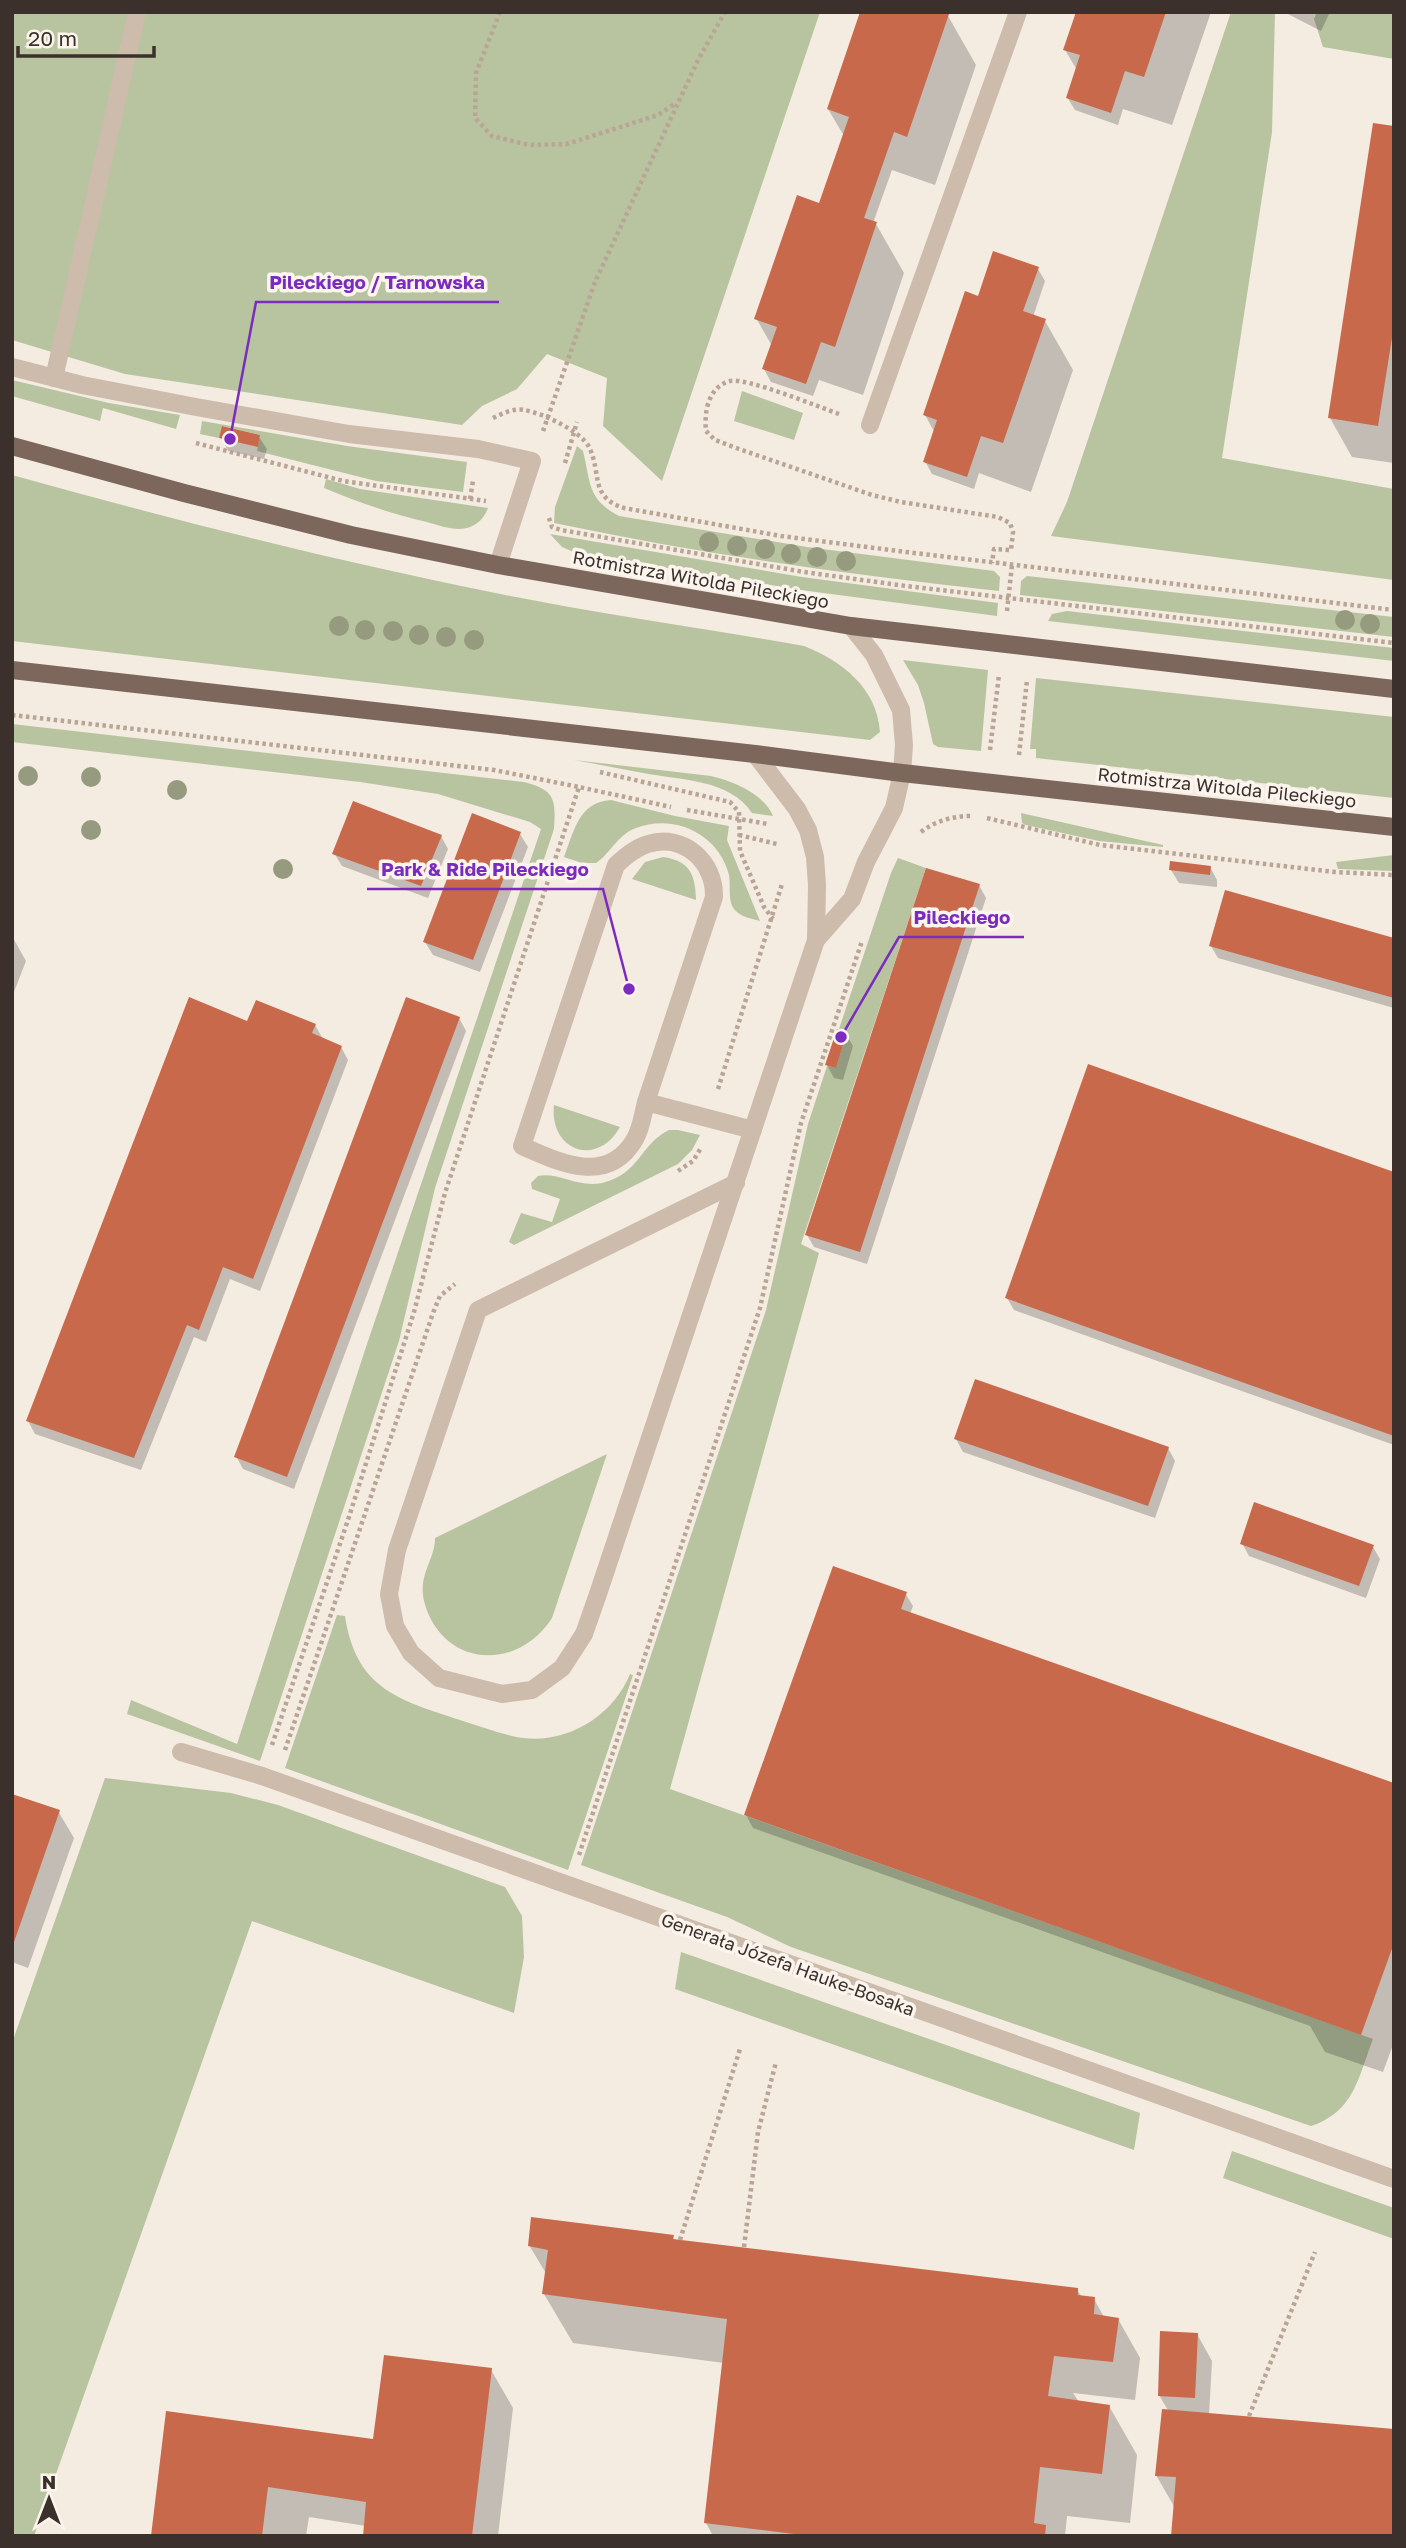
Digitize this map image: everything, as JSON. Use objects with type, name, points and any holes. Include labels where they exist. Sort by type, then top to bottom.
[{"type":"main road","name":"Rotmistrza Witolda Pileckiego","points":[[12,446],[338,532],[498,565],[851,626],[1394,689]]},
{"type":"main road","name":"Rotmistrza Witolda Pileckiego","points":[[12,670],[1394,827]]},
{"type":"street","points":[[54,378],[137,12]]},
{"type":"street","points":[[870,425],[1018,12]]},
{"type":"street","points":[[12,366],[103,390],[348,434],[478,449],[532,461],[498,565]]},
{"type":"street","points":[[817,940],[852,899],[866,862],[894,808],[902,773],[904,745],[901,710],[874,655],[851,626]]},
{"type":"street","points":[[736,1183],[478,1310],[397,1550],[389,1594],[396,1626],[411,1653],[439,1678],[502,1694],[532,1690],[562,1668],[584,1634],[736,1183],[817,940],[815,857],[808,830],[797,809],[755,754]]},
{"type":"street","points":[[651,843],[676,843],[696,851],[708,867],[715,883],[714,897],[646,1102],[636,1138],[624,1154],[598,1168],[584,1168],[522,1146],[616,865],[632,851],[651,843]]},
{"type":"street","points":[[646,1102],[753,1130]]},
{"type":"street","name":"Generała Józefa Hauke-Bosaka","points":[[181,1752],[262,1776],[1394,2179]]},
{"type":"path","points":[[500,12],[476,74],[475,118],[492,136],[529,145],[567,144],[658,115],[678,102]]},
{"type":"path","points":[[532,461],[595,282],[698,60],[725,12]]},
{"type":"path","points":[[870,425],[758,386],[733,380],[719,385],[711,396],[705,417],[706,430],[715,440],[824,478],[901,502],[998,517],[1010,523],[1013,532],[1011,550],[994,549],[992,563]]},
{"type":"path","points":[[478,449],[485,426],[498,415],[513,410],[525,410],[569,428],[589,446],[598,485],[604,498],[612,505],[624,509],[780,536],[1394,610]]},
{"type":"path","points":[[190,442],[343,481],[470,499]]},
{"type":"path","points":[[549,517],[552,527],[561,530],[804,572],[1394,643]]},
{"type":"path","points":[[1006,620],[1012,565]]},
{"type":"path","points":[[989,756],[999,668]]},
{"type":"path","points":[[1018,759],[1028,672]]},
{"type":"path","points":[[12,715],[494,769],[772,825]]},
{"type":"path","points":[[599,772],[730,802],[739,812],[740,850],[764,907],[773,919]]},
{"type":"path","points":[[262,1776],[414,1312],[445,1192],[579,787]]},
{"type":"path","points":[[919,834],[929,825],[956,816],[982,816],[1100,845],[1335,872],[1394,875]]},
{"type":"path","points":[[739,835],[776,842],[785,853]]},
{"type":"path","points":[[568,1886],[760,1308],[801,1123],[862,939]]},
{"type":"path","points":[[680,2240],[740,2049]]},
{"type":"path","points":[[744,2247],[758,2132],[776,2062]]},
{"type":"path","points":[[1249,2416],[1315,2252]]},
{"type":"green space","points":[[12,12],[820,12],[662,481],[603,426],[607,378],[547,354],[517,389],[482,406],[462,425],[125,374],[12,340]]},
{"type":"green space","points":[[1231,12],[1275,12],[1272,132],[1222,458],[1394,489],[1394,580],[1051,536],[1067,502]]},
{"type":"green space","points":[[1317,12],[1394,12],[1394,59],[1323,47],[1314,19]]},
{"type":"green space","points":[[12,380],[109,403],[180,415],[176,429],[103,408],[100,421],[12,396]]},
{"type":"green space","points":[[742,391],[803,413],[794,440],[734,421]]},
{"type":"green space","points":[[202,421],[347,446],[467,462],[463,492],[376,481],[257,451],[260,435],[223,426],[219,438],[200,434]]},
{"type":"green space","points":[[577,446],[583,451],[589,481],[596,496],[619,516],[807,547],[994,571],[1000,577],[999,591],[776,563],[554,523],[555,507]]},
{"type":"green space","points":[[12,475],[359,564],[569,607],[804,646],[844,668],[865,689],[877,716],[880,732],[870,740],[12,641]]},
{"type":"green space","points":[[326,479],[360,489],[488,508],[481,520],[473,526],[464,529],[451,528],[388,511],[324,488]]},
{"type":"green space","points":[[550,534],[802,577],[998,603],[997,616],[801,590],[576,553],[562,547]]},
{"type":"green space","points":[[1027,576],[1394,617],[1394,637],[1020,595],[1021,581]]},
{"type":"green space","points":[[1067,611],[1394,648],[1394,661],[1048,621],[1052,614]]},
{"type":"green space","points":[[903,660],[988,670],[981,751],[938,747],[933,744],[918,685]]},
{"type":"green space","points":[[1036,678],[1394,717],[1394,798],[1036,758],[1036,749],[1030,749]]},
{"type":"green space","points":[[12,724],[524,782],[548,792],[554,803],[554,829],[435,1188],[399,1341],[260,1761],[127,1714],[131,1700],[237,1744],[364,1353],[541,829],[530,822],[438,794],[360,782],[12,742]]},
{"type":"green space","points":[[574,760],[720,778],[755,795],[769,808],[773,816],[752,813],[731,793],[703,783]]},
{"type":"green space","points":[[611,800],[729,826],[727,840],[760,921],[747,918],[733,908],[729,875],[716,848],[705,838],[679,825],[650,824],[629,831],[596,863],[582,863],[564,857],[575,828],[585,812],[600,802]]},
{"type":"green space","points":[[1021,813],[1163,847],[1099,841],[1026,825],[1022,823]]},
{"type":"green space","points":[[1394,855],[1394,871],[1338,869],[1336,862]]},
{"type":"green space","points":[[663,857],[679,862],[689,870],[696,900],[632,879],[645,862]]},
{"type":"green space","points":[[898,858],[926,868],[801,1244],[819,1253],[670,1789],[1373,2039],[1358,2080],[1346,2103],[1325,2120],[1311,2126],[791,1947],[727,1917],[581,1865],[766,1310],[808,1124],[827,1066],[836,1068],[847,1032],[839,1029]]},
{"type":"green space","points":[[554,1105],[620,1127],[610,1140],[599,1147],[576,1149],[559,1134],[554,1121]]},
{"type":"green space","points":[[669,1130],[700,1135],[692,1150],[678,1164],[514,1245],[509,1242],[521,1213],[552,1222],[560,1199],[532,1189],[531,1183],[538,1176],[553,1176],[593,1184],[615,1179],[632,1166],[659,1136]]},
{"type":"green space","points":[[607,1454],[552,1618],[537,1636],[520,1648],[501,1654],[481,1655],[463,1650],[446,1639],[433,1623],[424,1601],[423,1583],[435,1538]]},
{"type":"green space","points":[[337,1615],[345,1616],[359,1660],[370,1676],[384,1688],[418,1706],[512,1736],[548,1738],[566,1734],[582,1726],[611,1704],[630,1674],[633,1675],[568,1870],[285,1768]]},
{"type":"green space","points":[[105,1778],[231,1793],[278,1805],[505,1887],[522,1916],[524,1957],[514,2013],[252,1921],[34,2536],[12,2536],[12,2043]]},
{"type":"green space","points":[[681,1952],[1140,2113],[1134,2150],[675,1989]]},
{"type":"green space","points":[[1232,2151],[1394,2208],[1394,2239],[1223,2178]]},
{"type":"building","points":[[860,12],[949,14],[907,137],[894,132],[864,218],[877,222],[835,347],[821,342],[806,384],[762,369],[777,327],[754,319],[797,195],[819,203],[849,117],[827,109]]},
{"type":"building","points":[[1076,12],[1166,12],[1144,77],[1125,71],[1111,113],[1066,98],[1080,55],[1063,50]]},
{"type":"building","points":[[1373,123],[1394,126],[1394,325],[1378,426],[1328,418]]},
{"type":"building","points":[[993,251],[1039,267],[1023,311],[1046,319],[1003,443],[981,436],[967,477],[923,462],[937,420],[923,415],[965,291],[978,296]]},
{"type":"building","points":[[222,426],[260,435],[258,447],[219,438]]},
{"type":"building","points":[[353,801],[442,835],[421,886],[332,854]]},
{"type":"building","points":[[472,813],[521,832],[473,960],[423,942]]},
{"type":"building","points":[[1170,861],[1211,866],[1210,875],[1169,870]]},
{"type":"building","points":[[926,868],[980,884],[860,1252],[805,1235]]},
{"type":"building","points":[[1225,890],[1394,938],[1394,998],[1209,946]]},
{"type":"building","points":[[189,997],[247,1021],[256,1000],[316,1024],[312,1033],[342,1046],[253,1279],[223,1267],[199,1330],[187,1325],[134,1458],[26,1421]]},
{"type":"building","points":[[406,997],[460,1017],[287,1477],[234,1457]]},
{"type":"building","points":[[837,1029],[847,1032],[836,1068],[825,1065]]},
{"type":"building","points":[[1088,1064],[1394,1172],[1394,1436],[1005,1298]]},
{"type":"building","points":[[975,1379],[1169,1447],[1148,1506],[954,1439]]},
{"type":"building","points":[[1254,1502],[1374,1545],[1359,1586],[1240,1544]]},
{"type":"building","points":[[833,1566],[907,1592],[901,1609],[1394,1783],[1394,1943],[1361,2035],[744,1815]]},
{"type":"building","points":[[12,1794],[60,1810],[13,1945],[12,1945]]},
{"type":"building","points":[[531,2217],[674,2235],[673,2239],[1078,2288],[1078,2295],[1095,2297],[1094,2314],[1119,2318],[1113,2362],[1054,2356],[1048,2396],[1110,2405],[1102,2474],[1040,2467],[1034,2523],[1046,2525],[1045,2536],[810,2536],[704,2523],[727,2319],[542,2294],[548,2250],[528,2246]]},
{"type":"building","points":[[1160,2331],[1198,2333],[1195,2398],[1158,2396]]},
{"type":"building","points":[[384,2355],[492,2368],[472,2536],[363,2536],[366,2502],[268,2487],[262,2536],[151,2536],[166,2411],[373,2439]]},
{"type":"building","points":[[1162,2409],[1394,2429],[1394,2536],[1171,2536],[1176,2477],[1155,2476]]},
{"type":"place","name":"Pileckiego / Tarnowska","points":[[230,439]]},
{"type":"place","name":"Park & Ride Pileckiego","points":[[629,989]]},
{"type":"place","name":"Pileckiego","points":[[841,1037]]}]
